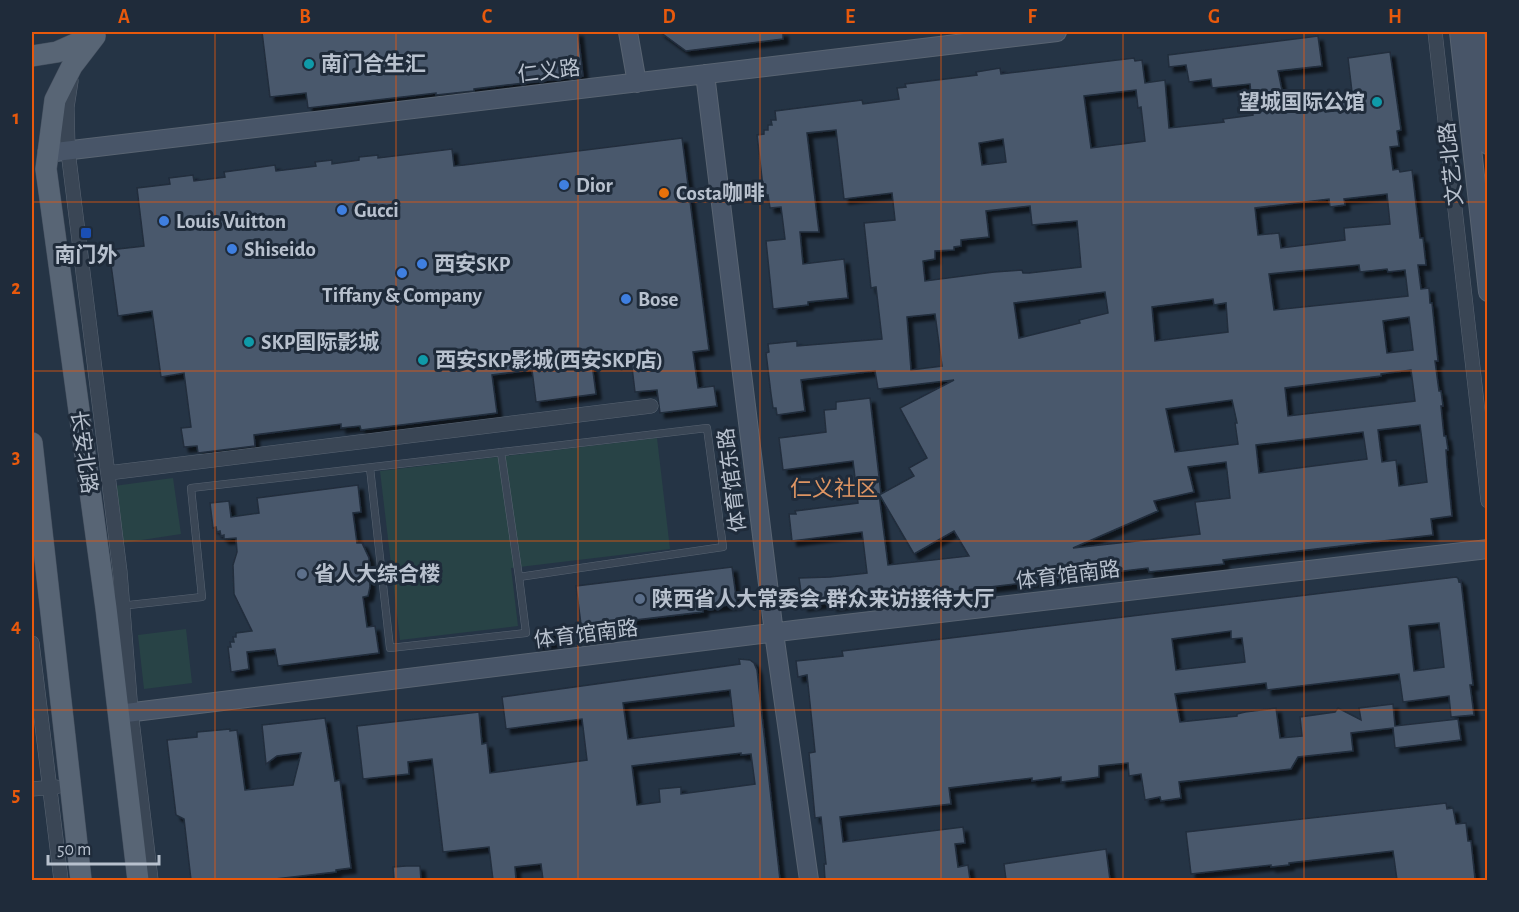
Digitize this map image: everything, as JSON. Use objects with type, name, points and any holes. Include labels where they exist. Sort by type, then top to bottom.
[{"type":"main road","name":"长安北路","points":[[97,34],[72,66],[55,100],[57,152],[47,179],[114,607],[138,880]]},
{"type":"main road","points":[[32,56],[57,52],[97,34]]},
{"type":"main road","points":[[32,443],[59,786],[81,880]]},
{"type":"street","points":[[627,32],[637,83]]},
{"type":"street","name":"仁义路","points":[[57,152],[1057,32]]},
{"type":"street","points":[[1435,32],[1488,501]]},
{"type":"street","name":"文艺北路","points":[[1459,32],[1488,292]]},
{"type":"street","name":"文艺北路","points":[[1475,32],[1488,145]]},
{"type":"street","name":"体育馆东路","points":[[705,74],[774,633],[809,880]]},
{"type":"street","points":[[57,152],[108,473],[114,607]]},
{"type":"street","points":[[108,473],[651,405]]},
{"type":"street","name":"体育馆南路","points":[[125,713],[774,633],[1488,549]]},
{"type":"street","points":[[32,643],[59,786],[60,880]]},
{"type":"street","points":[[125,713],[151,880]]},
{"type":"street","points":[[32,789],[59,786]]},
{"type":"lane","points":[[114,607],[202,597],[191,488],[707,428],[723,547],[519,576]]},
{"type":"lane","points":[[370,468],[390,648],[526,633],[501,452]]},
{"type":"green space","points":[[657,438],[670,549],[511,568],[518,626],[400,640],[380,471]]},
{"type":"green space","points":[[173,478],[181,534],[122,543],[114,486]]},
{"type":"green space","points":[[186,629],[192,683],[144,689],[138,635]]},
{"type":"building","points":[[262,32],[578,32],[583,76],[474,89],[474,91],[436,95],[436,93],[308,108],[306,93],[270,97]]},
{"type":"building","points":[[660,32],[783,32],[783,39],[686,51]]},
{"type":"building","points":[[1318,36],[1322,66],[1278,71],[1283,95],[1287,94],[1288,102],[1352,92],[1348,58],[1390,52],[1401,130],[1397,131],[1399,146],[1390,147],[1393,170],[1399,169],[1400,172],[1412,170],[1420,238],[1423,238],[1426,265],[1418,265],[1421,289],[1429,288],[1430,303],[1432,303],[1438,361],[1435,361],[1443,406],[1441,406],[1444,436],[1446,436],[1448,450],[1446,450],[1452,516],[1431,519],[1433,535],[1223,560],[1224,564],[1149,572],[1148,568],[832,606],[832,602],[803,606],[799,578],[867,573],[862,532],[792,541],[789,514],[796,514],[795,511],[858,503],[853,461],[783,470],[779,438],[826,432],[824,410],[836,409],[836,402],[870,398],[881,494],[914,476],[909,468],[927,458],[900,408],[954,380],[878,389],[875,371],[801,380],[805,411],[777,415],[776,408],[773,408],[771,394],[766,353],[769,352],[768,344],[797,341],[797,346],[882,339],[876,287],[871,288],[864,223],[895,220],[892,193],[844,199],[836,130],[807,133],[819,232],[800,232],[803,264],[844,259],[848,298],[808,302],[808,305],[773,309],[766,241],[785,239],[781,207],[770,208],[768,195],[764,196],[757,135],[764,134],[764,130],[768,130],[768,125],[772,125],[771,120],[776,120],[775,111],[862,100],[863,104],[899,99],[897,88],[906,87],[905,84],[977,75],[976,72],[1000,68],[1001,74],[1134,58],[1135,61],[1142,60],[1145,83],[1165,80],[1169,128],[1224,122],[1223,119],[1253,115],[1250,84],[1212,88],[1211,79],[1189,82],[1186,65],[1169,67],[1168,55]],"holes":[[[1136,90],[1138,108],[1141,107],[1145,141],[1091,148],[1084,96]],[[1003,139],[1006,162],[982,165],[979,143]],[[1387,194],[1390,224],[1344,228],[1345,240],[1281,248],[1279,233],[1258,235],[1255,208],[1329,199],[1330,207],[1345,205],[1344,199]],[[1030,206],[1032,225],[1077,221],[1081,267],[1029,273],[1023,273],[1022,270],[994,272],[925,281],[923,261],[935,259],[935,251],[954,250],[954,247],[961,246],[961,240],[989,237],[986,211]],[[1359,265],[1360,272],[1405,270],[1408,296],[1274,310],[1269,274]],[[1105,292],[1108,313],[1079,320],[1080,323],[1019,338],[1014,303]],[[1213,299],[1214,305],[1226,303],[1228,332],[1155,341],[1152,307]],[[935,314],[942,366],[911,370],[907,317]],[[1409,317],[1413,350],[1387,353],[1383,321]],[[1411,370],[1415,401],[1288,416],[1285,388]],[[1232,400],[1237,423],[1235,423],[1238,444],[1175,452],[1166,409]],[[1420,425],[1427,482],[1399,486],[1396,460],[1382,462],[1378,430]],[[1363,432],[1367,459],[1259,473],[1256,445]],[[1226,462],[1230,498],[1195,502],[1200,534],[1073,548],[1158,511],[1154,501],[1194,492],[1188,467]],[[879,494],[914,554],[954,531],[969,556],[888,565]]]},
{"type":"building","name":"西安SKP","points":[[682,138],[709,350],[693,352],[698,388],[714,386],[717,406],[660,413],[657,390],[635,392],[631,359],[592,364],[596,394],[536,402],[532,370],[492,375],[497,413],[361,430],[360,426],[341,428],[341,424],[254,435],[255,446],[198,453],[197,446],[184,447],[181,428],[191,427],[184,373],[161,377],[152,311],[118,316],[109,250],[144,246],[137,188],[170,184],[169,178],[193,175],[194,181],[225,177],[224,172],[275,165],[276,171],[316,166],[315,162],[332,160],[332,164],[378,155],[378,158],[452,149],[454,166]]},
{"type":"building","name":"省人大综合楼","points":[[358,485],[361,512],[353,513],[357,543],[362,543],[369,558],[370,587],[368,596],[363,597],[367,627],[375,626],[379,653],[278,666],[275,649],[247,652],[249,669],[231,672],[228,647],[231,647],[230,642],[234,642],[233,637],[236,637],[236,633],[252,631],[234,594],[233,565],[237,552],[236,538],[224,539],[224,535],[221,536],[220,531],[217,532],[216,527],[213,528],[210,503],[229,501],[231,517],[259,513],[257,498]]},
{"type":"building","name":"陕西省人大常委会-群众来访接待大厅","points":[[732,567],[737,604],[703,608],[703,612],[627,621],[627,627],[582,632],[576,586]]},
{"type":"building","points":[[1456,577],[1459,582],[1461,581],[1473,685],[1470,685],[1474,715],[1451,717],[1449,696],[1403,702],[1399,674],[1267,690],[1266,683],[1175,694],[1180,722],[1237,716],[1245,712],[1276,708],[1280,738],[1302,736],[1300,717],[1335,712],[1338,708],[1361,720],[1359,708],[1393,704],[1395,726],[1458,719],[1461,740],[1395,748],[1393,728],[1351,733],[1353,751],[1298,757],[1291,769],[1179,782],[1181,798],[1161,801],[1160,797],[1145,800],[1141,774],[1129,776],[1128,763],[1099,766],[1099,777],[1092,778],[1061,782],[1061,777],[1032,781],[1032,778],[949,788],[951,804],[840,817],[843,842],[963,827],[965,843],[955,844],[958,867],[968,865],[970,880],[825,880],[824,864],[826,864],[821,817],[815,818],[809,753],[815,752],[807,675],[798,677],[796,661],[843,656],[842,651]],"holes":[[[1439,623],[1444,667],[1414,671],[1409,626]],[[1231,631],[1231,639],[1242,638],[1245,662],[1176,670],[1172,639]]]},
{"type":"building","points":[[551,628],[553,643],[537,645],[535,630]]},
{"type":"building","points":[[739,659],[750,660],[757,670],[780,880],[543,880],[541,864],[515,867],[516,880],[493,880],[489,847],[443,852],[432,759],[408,762],[409,774],[363,779],[357,726],[479,712],[482,744],[487,743],[490,773],[587,760],[582,719],[506,729],[502,697],[740,664]],"holes":[[[730,690],[734,726],[628,739],[623,703]],[[741,753],[741,755],[751,754],[755,784],[681,794],[681,787],[659,789],[660,802],[637,805],[632,766]]]},
{"type":"building","points":[[325,718],[335,781],[340,780],[351,868],[336,870],[336,872],[275,879],[191,880],[184,819],[176,815],[167,740],[197,737],[197,732],[237,730],[245,790],[293,785],[301,753],[277,756],[266,764],[262,725]]},
{"type":"building","points":[[1446,803],[1447,809],[1453,808],[1456,824],[1466,823],[1468,841],[1471,841],[1475,879],[1397,880],[1393,851],[1289,863],[1289,865],[1191,874],[1186,832]]},
{"type":"building","points":[[1106,849],[1110,880],[1006,880],[1004,864]]},
{"type":"building","points":[[420,866],[421,880],[394,880],[393,867]]},
{"type":"place","name":"南门合生汇","points":[[309,64]]},
{"type":"place","name":"望城国际公馆","points":[[1377,102]]},
{"type":"place","name":"Dior","points":[[564,185]]},
{"type":"place","name":"Costa咖啡","points":[[664,193]]},
{"type":"place","name":"Gucci","points":[[342,210]]},
{"type":"place","name":"Louis Vuitton","points":[[164,221]]},
{"type":"place","name":"南门外","points":[[86,233]]},
{"type":"place","name":"Shiseido","points":[[232,249]]},
{"type":"place","name":"西安SKP","points":[[422,264]]},
{"type":"place","name":"Tiffany & Company","points":[[402,273]]},
{"type":"place","name":"Bose","points":[[626,299]]},
{"type":"place","name":"SKP国际影城","points":[[249,342]]},
{"type":"place","name":"西安SKP影城(西安SKP店)","points":[[423,360]]},
{"type":"place","name":"省人大综合楼","points":[[302,574]]},
{"type":"place","name":"陕西省人大常委会-群众来访接待大厅","points":[[640,599]]},
{"type":"district","name":"仁义社区","points":[[834,488]]}]
